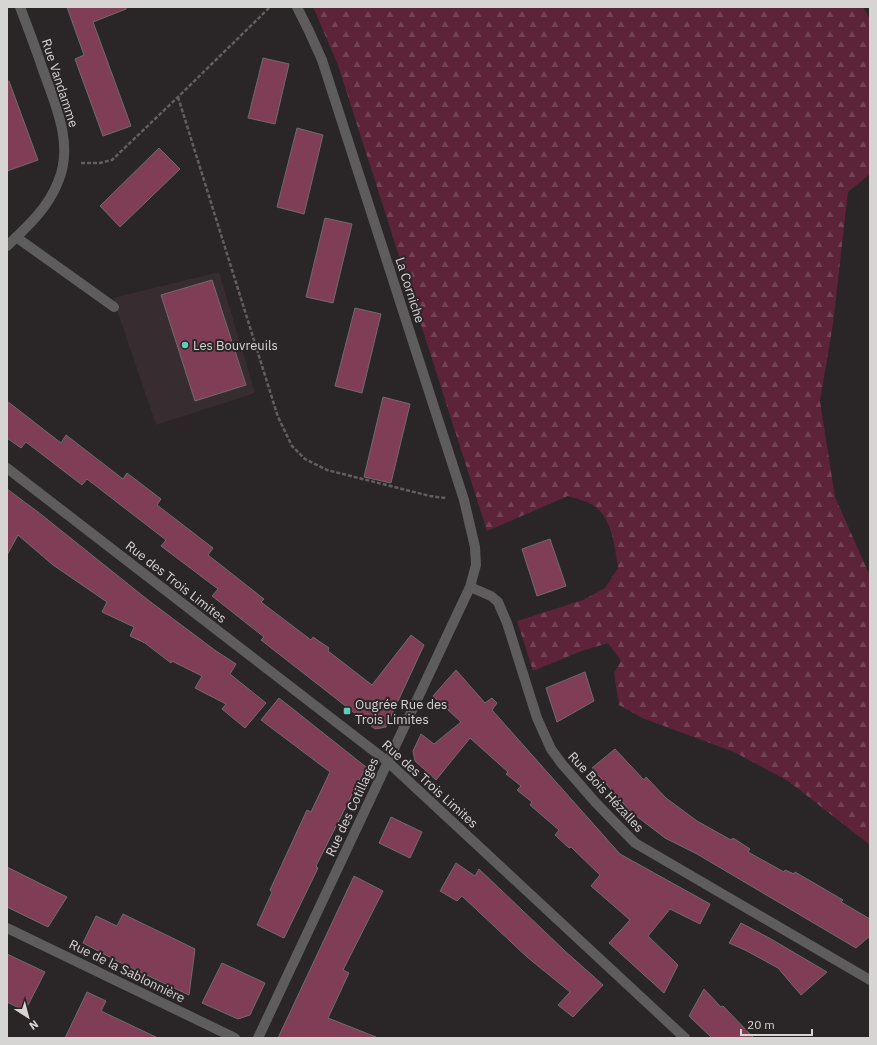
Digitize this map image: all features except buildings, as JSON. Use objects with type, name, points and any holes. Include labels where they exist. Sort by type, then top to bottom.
[{"type":"street","name":"Rue Vandamme","points":[[7,246],[35,218],[49,201],[59,182],[64,163],[65,145],[62,124],[20,7]]},
{"type":"street","name":"La Corniche","points":[[297,7],[322,60],[464,500],[475,547],[476,565],[470,587]]},
{"type":"street","points":[[16,237],[114,306]]},
{"type":"street","name":"Rue des Trois Limites","points":[[7,468],[388,762],[685,1038]]},
{"type":"street","name":"Rue des Cotillages","points":[[258,1038],[470,587]]},
{"type":"street","name":"Rue Bois Hézalles","points":[[470,587],[491,596],[498,602],[507,623],[537,718],[550,749],[621,829],[636,843],[870,980]]},
{"type":"street","name":"Rue de la Sablonnière","points":[[7,928],[235,1038]]},
{"type":"path","points":[[64,163],[100,163],[112,160],[270,7]]},
{"type":"path","points":[[178,97],[278,417],[292,446],[305,459],[327,470],[430,496],[464,500]]},
{"type":"shaded area","name":"Les Bouvreuils","points":[[219,272],[255,393],[156,425],[113,298]]},
{"type":"green space","points":[[313,7],[863,7],[870,19],[870,174],[848,192],[833,324],[820,401],[835,497],[870,576],[870,845],[788,781],[734,752],[642,718],[619,705],[614,673],[621,661],[608,643],[579,652],[533,671],[517,621],[583,600],[605,588],[618,568],[610,529],[604,516],[596,507],[568,496],[487,531],[338,65]]},
{"type":"place","name":"Les Bouvreuils","points":[[185,345]]},
{"type":"place","name":"Ougrée Rue des Trois Limites","points":[[347,711]]}]
